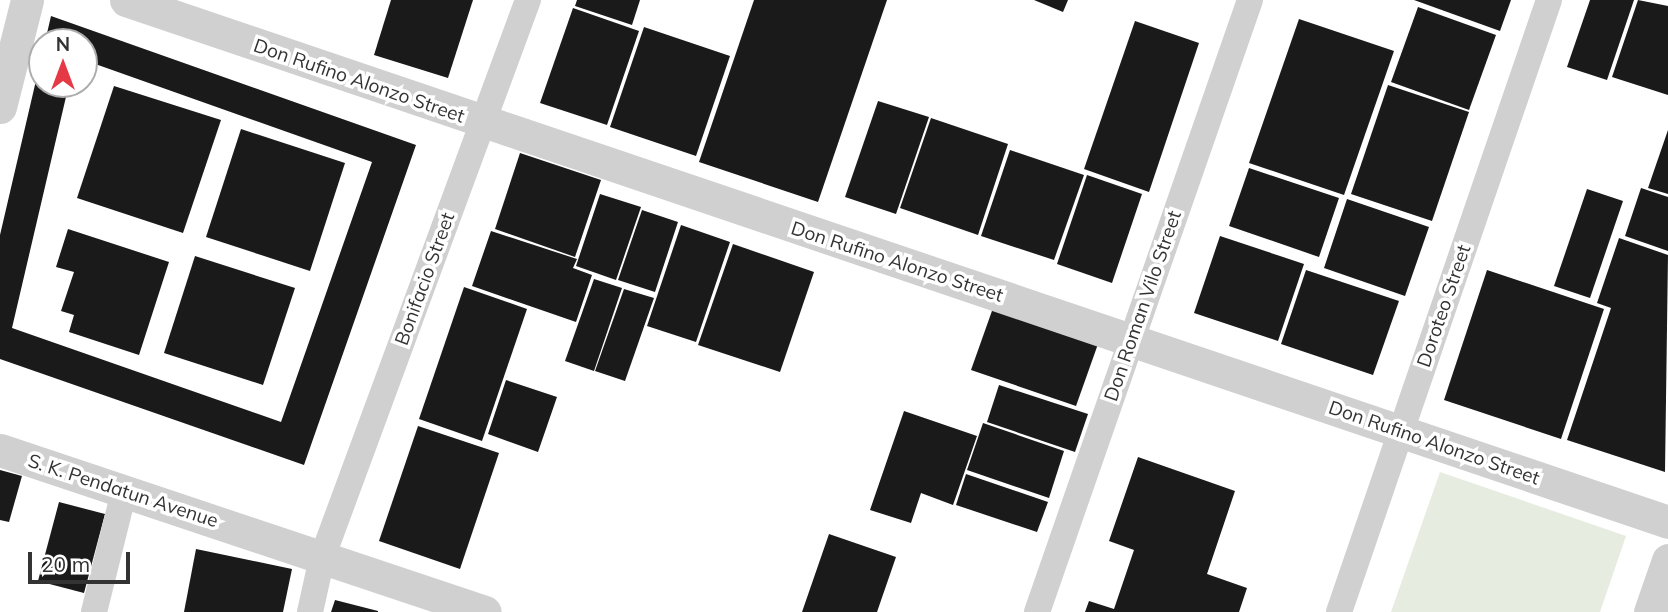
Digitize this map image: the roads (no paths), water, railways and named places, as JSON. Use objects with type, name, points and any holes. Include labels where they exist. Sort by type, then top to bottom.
[{"type":"street","points":[[0,107],[27,0]]},
{"type":"street","name":"Don Rufino Alonzo Street","points":[[126,0],[482,124],[1668,522]]},
{"type":"street","name":"Bonifacio Street","points":[[310,612],[322,558],[528,0]]},
{"type":"street","name":"Don Roman Vilo Street","points":[[1037,612],[1250,0]]},
{"type":"street","name":"Doroteo Street","points":[[1339,612],[1549,0]]},
{"type":"street","name":"S. K. Pendatun Avenue","points":[[0,450],[485,612]]},
{"type":"street","points":[[94,612],[124,492]]},
{"type":"street","points":[[1650,612],[1668,560]]}]
